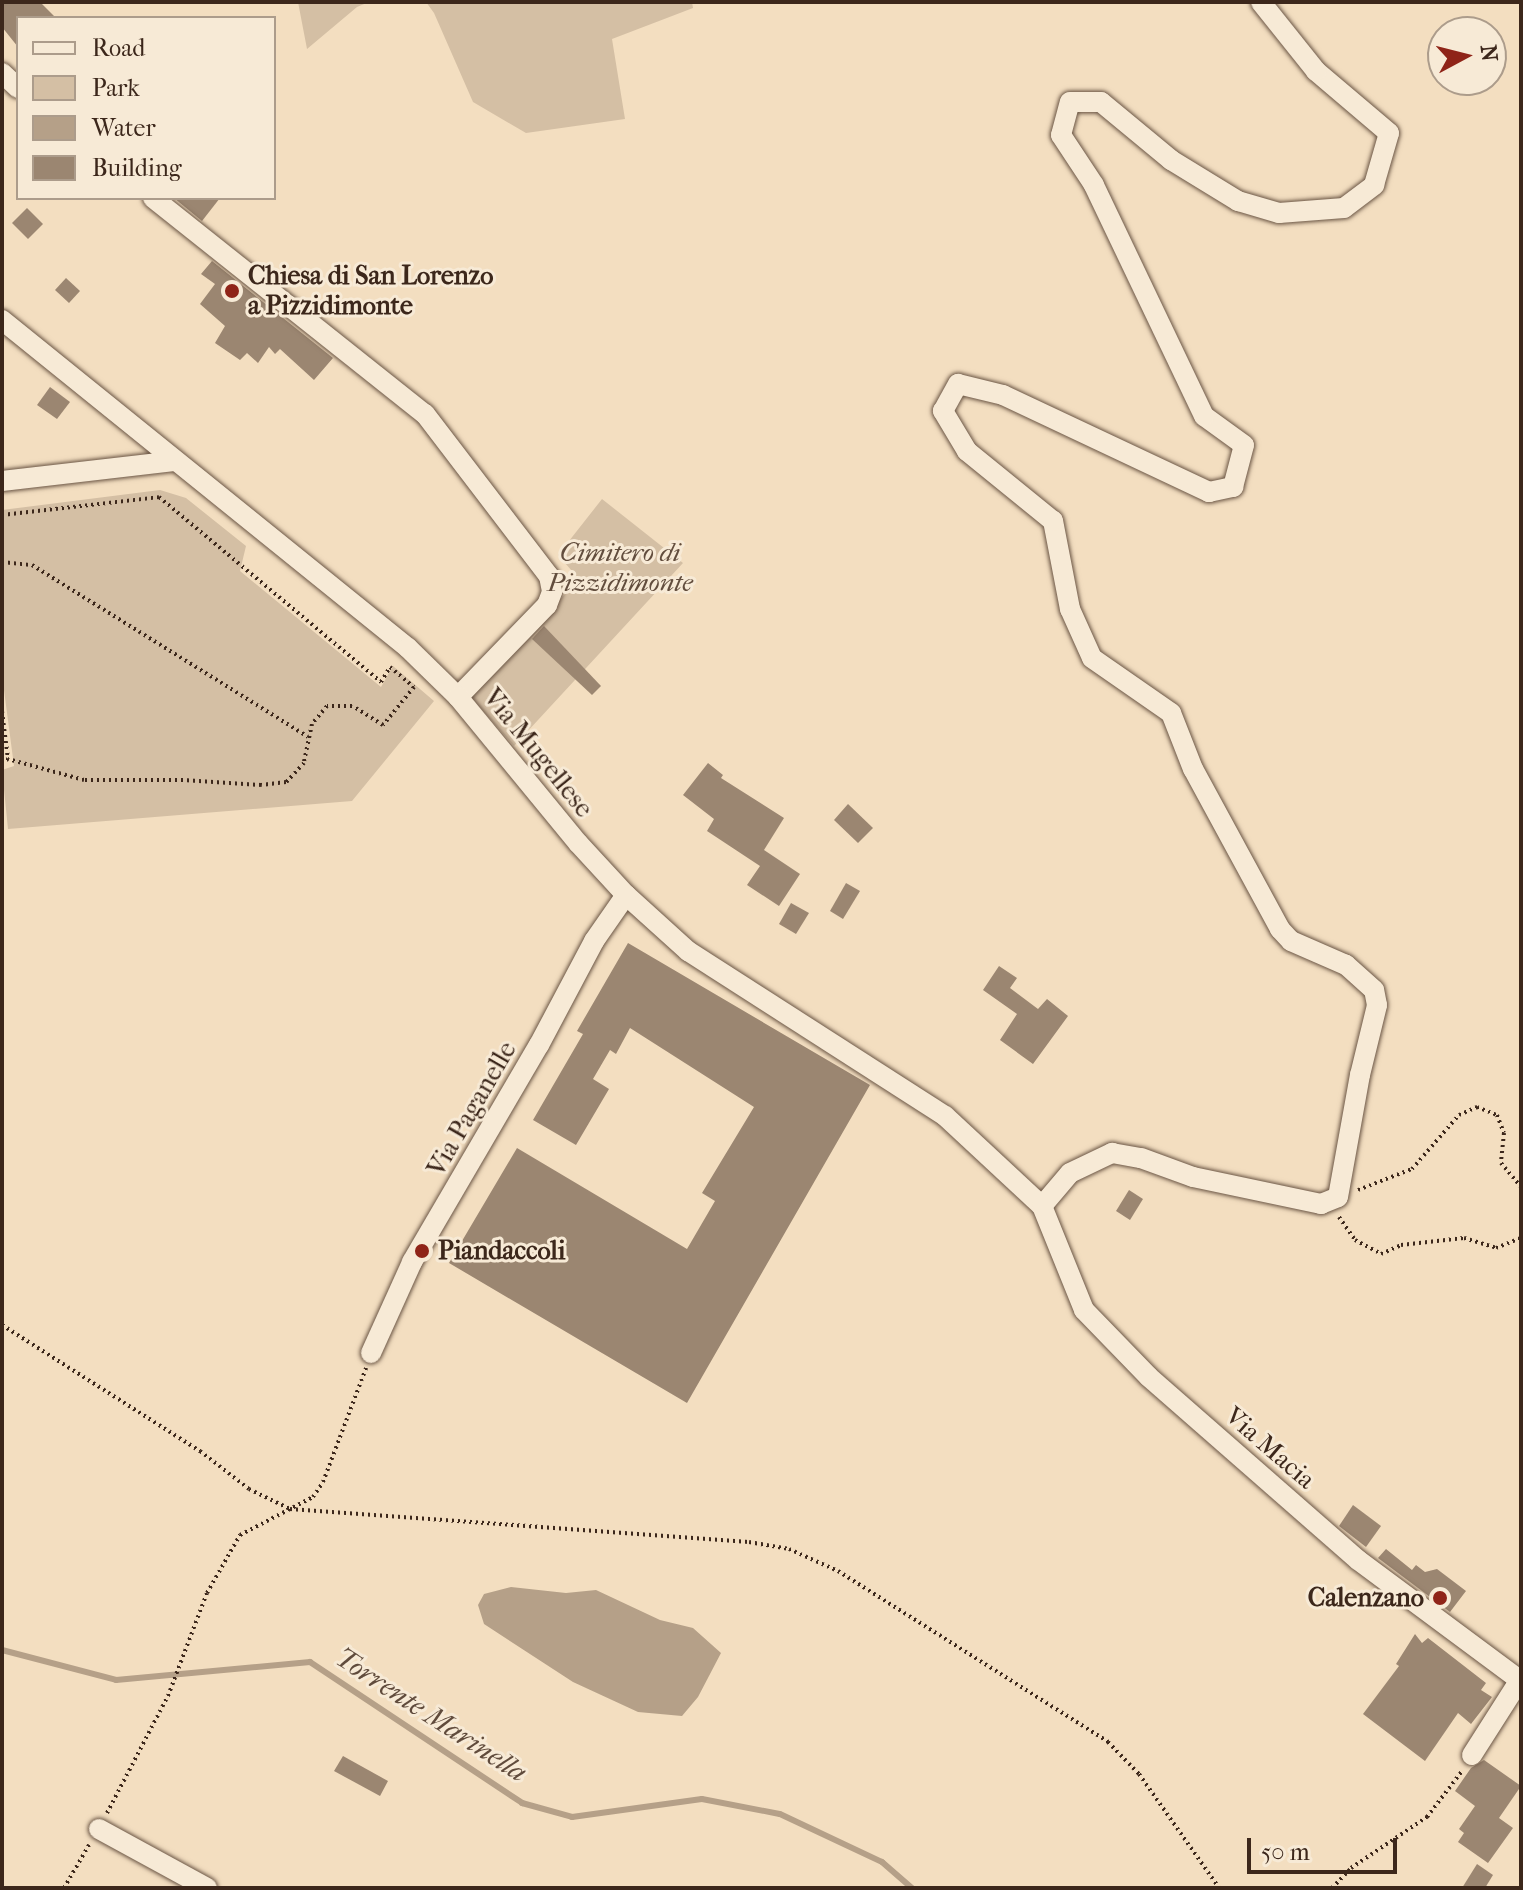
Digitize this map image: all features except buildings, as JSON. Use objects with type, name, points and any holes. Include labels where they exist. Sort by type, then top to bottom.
[{"type":"street","points":[[1042,1206],[1070,1173],[1112,1153],[1141,1158],[1193,1177],[1321,1204],[1335,1196],[1377,1005],[1374,990],[1346,965],[1291,941],[1280,929],[1193,769],[1171,713],[1092,658],[1070,609],[1053,521],[967,451],[943,411],[958,384],[1003,395],[1209,492],[1233,487],[1244,445],[1204,416],[1094,185],[1061,135],[1070,102],[1101,102],[1171,160],[1238,201],[1279,213],[1344,208],[1374,185],[1389,133],[1316,71],[1261,2]]},
{"type":"street","points":[[156,200],[425,414],[549,576],[552,592],[547,605],[458,697]]},
{"type":"street","name":"Via Mugellese","points":[[2,320],[408,648],[458,697],[578,843],[626,895],[688,951],[945,1116],[1042,1206]]},
{"type":"street","points":[[2,481],[174,461]]},
{"type":"street","name":"Via Paganelle","points":[[371,1353],[412,1262],[539,1045],[594,941],[626,895]]},
{"type":"street","name":"Via Macia","points":[[1042,1206],[1084,1310],[1149,1377],[1358,1560],[1520,1680]]},
{"type":"street","points":[[1472,1755],[1520,1680]]},
{"type":"street","points":[[99,1829],[207,1888]]},
{"type":"path","points":[[2,515],[159,497],[381,682],[390,667],[414,687],[383,725],[352,706],[327,706],[312,724],[304,763],[286,782],[261,785],[183,780],[84,780],[5,761],[2,711]]},
{"type":"path","points":[[2,562],[32,565],[308,737]]},
{"type":"path","points":[[1521,1187],[1501,1163],[1504,1133],[1497,1115],[1482,1107],[1459,1115],[1412,1169],[1367,1189],[1335,1196],[1355,1240],[1381,1254],[1401,1245],[1464,1238],[1496,1248],[1521,1238]]},
{"type":"path","points":[[2,1325],[200,1451],[249,1489],[290,1509],[749,1542],[789,1549],[838,1571],[1108,1742],[1139,1774],[1219,1888]]},
{"type":"path","points":[[64,1888],[99,1829],[168,1696],[207,1593],[240,1535],[313,1497],[323,1482],[371,1353]]},
{"type":"path","points":[[1332,1888],[1351,1868],[1427,1817],[1472,1755]]},
{"type":"green space","points":[[298,2],[369,2],[357,7],[307,49]]},
{"type":"green space","points":[[426,2],[692,2],[693,8],[612,39],[625,119],[526,133],[473,102],[434,13]]},
{"type":"green space","points":[[160,490],[186,498],[246,546],[240,571],[381,687],[393,666],[434,701],[352,801],[8,829],[2,770],[14,766],[2,675],[2,510]]},
{"type":"green space","name":"Cimitero di Pizzidimonte","points":[[602,499],[683,563],[514,746],[470,696],[579,579],[558,555]]},
{"type":"water","points":[[511,1587],[566,1593],[596,1590],[660,1620],[693,1628],[721,1653],[698,1697],[682,1716],[638,1712],[573,1682],[484,1624],[478,1605],[484,1594]]},
{"type":"waterway","name":"Torrente Marinella","points":[[2,1650],[116,1680],[310,1662],[522,1803],[572,1817],[702,1799],[780,1814],[882,1862],[912,1888]]},
{"type":"place","name":"Chiesa di San Lorenzo a Pizzidimonte","points":[[232,291]]},
{"type":"place","name":"Piandaccoli","points":[[422,1251]]},
{"type":"place","name":"Calenzano","points":[[1440,1598]]}]
